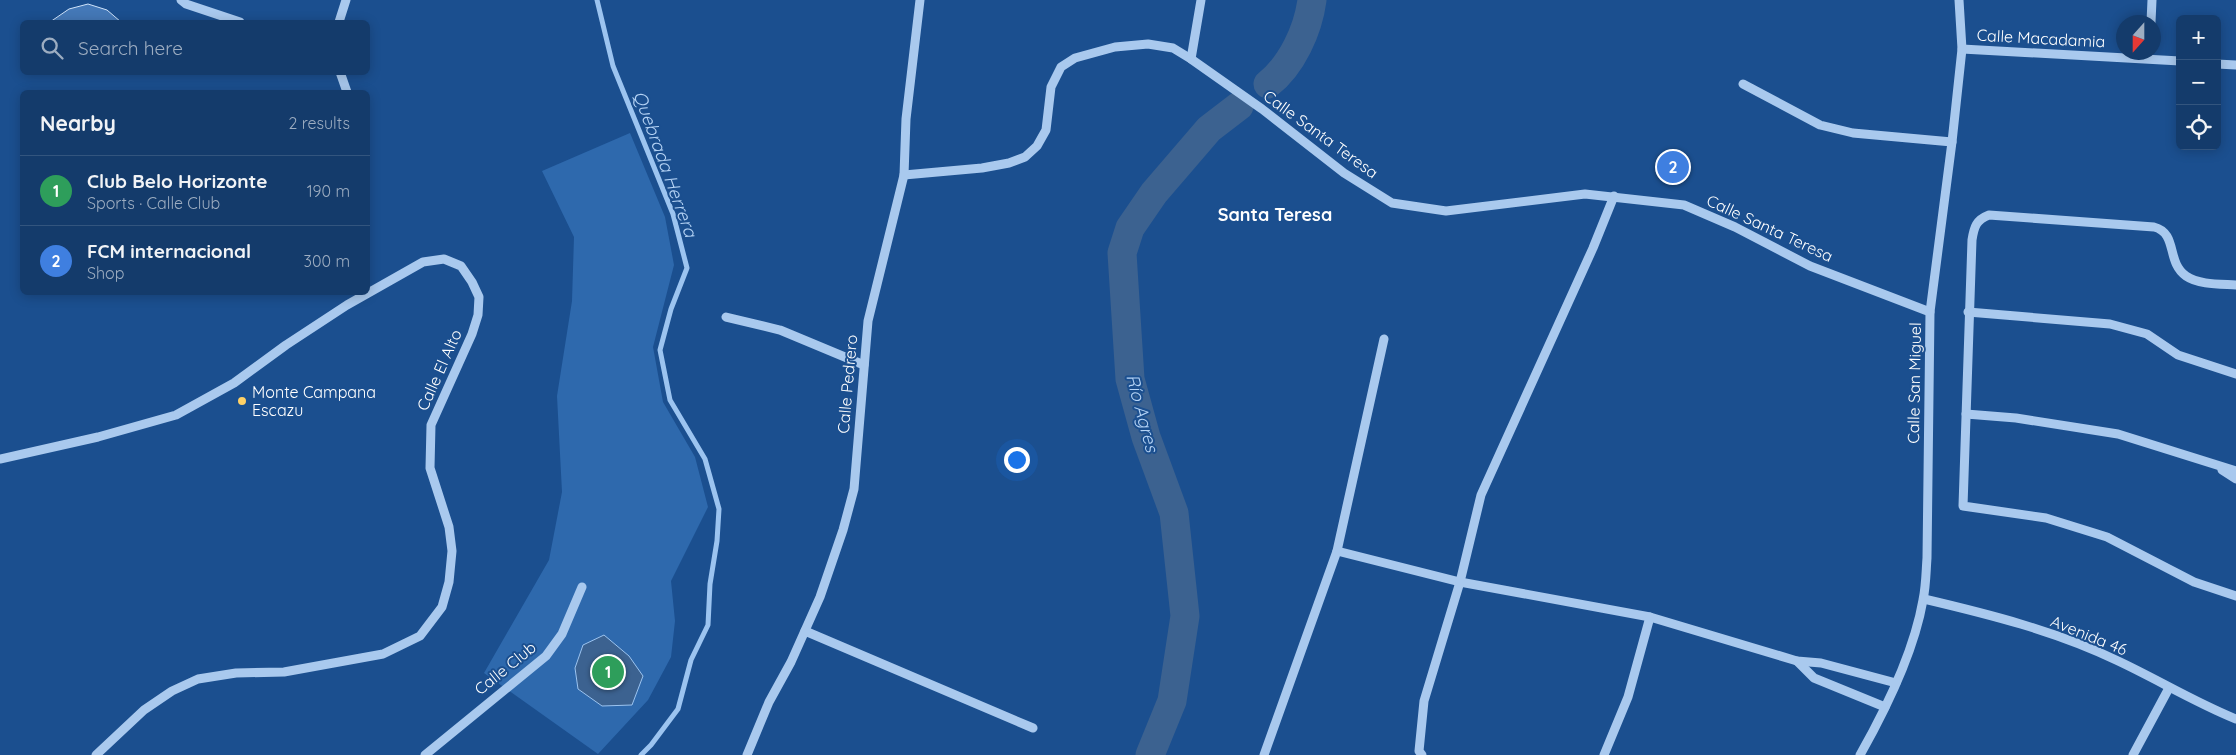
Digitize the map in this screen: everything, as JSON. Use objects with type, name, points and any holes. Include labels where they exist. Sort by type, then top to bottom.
[{"type":"street","points":[[181,0],[186,4],[234,20]]},
{"type":"street","points":[[340,20],[346,0]]},
{"type":"street","name":"Calle Pedrero","points":[[747,755],[769,702],[791,662],[820,597],[844,530],[854,489],[868,321],[904,175],[906,119],[920,0]]},
{"type":"street","points":[[1191,59],[1201,0]]},
{"type":"street","name":"Calle San Miguel","points":[[1860,755],[1896,683],[1918,624],[1924,598],[1927,558],[1930,312],[1962,49],[1958,0]]},
{"type":"street","points":[[2151,15],[2152,0]]},
{"type":"street","name":"Calle Santa Teresa","points":[[904,175],[982,168],[1009,163],[1025,157],[1037,146],[1046,130],[1051,87],[1061,67],[1075,58],[1116,46],[1148,44],[1173,48],[1191,59],[1262,109],[1344,173],[1392,203],[1446,211],[1585,194],[1684,205],[1735,227],[1810,266],[1930,312]]},
{"type":"street","name":"Calle Macadamia","points":[[1962,49],[2116,55]]},
{"type":"street","name":"Calle Macadamia","points":[[2161,58],[2176,60]]},
{"type":"street","points":[[2221,64],[2236,65]]},
{"type":"street","points":[[341,75],[345,90]]},
{"type":"street","points":[[1743,84],[1820,125],[1853,133],[1952,142]]},
{"type":"street","points":[[1422,755],[1418,750],[1424,702],[1460,582],[1481,495],[1593,248],[1614,196]]},
{"type":"street","points":[[2236,285],[2207,283],[2186,276],[2174,261],[2168,237],[2163,229],[1989,214],[1980,218],[1974,226],[1968,312],[1963,506],[2046,518],[2107,537],[2194,582],[2236,596]]},
{"type":"street","name":"Calle El Alto","points":[[96,755],[144,710],[172,691],[198,679],[236,673],[284,672],[384,654],[420,636],[442,607],[449,582],[452,551],[449,527],[430,468],[431,425],[472,334],[478,316],[478,297],[472,282],[461,266],[444,259],[423,262],[370,292]]},
{"type":"street","points":[[346,305],[348,295]]},
{"type":"street","name":"Calle El Alto","points":[[0,459],[98,437],[176,415],[234,383],[286,345],[364,295]]},
{"type":"street","points":[[1968,312],[2110,324],[2147,334],[2178,355],[2236,374]]},
{"type":"street","points":[[726,317],[780,330],[864,365]]},
{"type":"street","points":[[1264,755],[1337,551],[1384,339]]},
{"type":"street","points":[[1966,414],[2016,418],[2118,434],[2236,471]]},
{"type":"street","points":[[2209,462],[2236,479]]},
{"type":"street","points":[[1337,551],[1460,582],[1650,617],[1797,661],[1821,663],[1896,683]]},
{"type":"street","name":"Calle Club","points":[[425,755],[546,656],[562,634],[582,587]]},
{"type":"street","name":"Avenida 46","points":[[1924,598],[1979,612],[2052,635],[2115,660],[2202,706],[2236,719]]},
{"type":"street","points":[[1604,755],[1628,697],[1650,617]]},
{"type":"street","points":[[805,631],[1033,728]]},
{"type":"street","points":[[1797,661],[1814,678],[1885,707]]},
{"type":"street","points":[[2133,755],[2169,688]]},
{"type":"shaded area","points":[[630,133],[665,217],[674,265],[653,347],[663,402],[695,457],[708,507],[671,581],[675,621],[671,657],[648,700],[598,754],[484,673],[549,560],[562,492],[557,396],[572,301],[574,237],[542,171]]},
{"type":"shaded area","points":[[604,635],[629,656],[643,676],[632,705],[602,706],[578,689],[575,668],[583,645]]},
{"type":"building","points":[[88,4],[107,10],[119,20],[53,20],[69,9]]},
{"type":"waterway","name":"Quebrada Herrera","points":[[597,0],[613,66],[673,214],[687,268],[671,309],[660,350],[670,400],[705,459],[719,509],[717,541],[710,584],[708,625],[691,660],[678,709],[651,745],[641,755]]},
{"type":"waterway","name":"Río Agres","points":[[1268,84],[1277,76],[1298,46],[1307,23],[1312,0]]},
{"type":"waterway","name":"Río Agres","points":[[1150,755],[1172,701],[1185,616],[1174,513],[1146,437],[1130,379],[1122,253],[1130,228],[1154,193],[1209,129],[1239,106]]},
{"type":"place","name":"FCM internacional","points":[[1673,167]]},
{"type":"place","name":"Monte Campana Escazu","points":[[242,401]]},
{"type":"place","name":"Club Belo Horizonte","points":[[608,672]]},
{"type":"district","name":"Santa Teresa","points":[[1275,215]]}]
